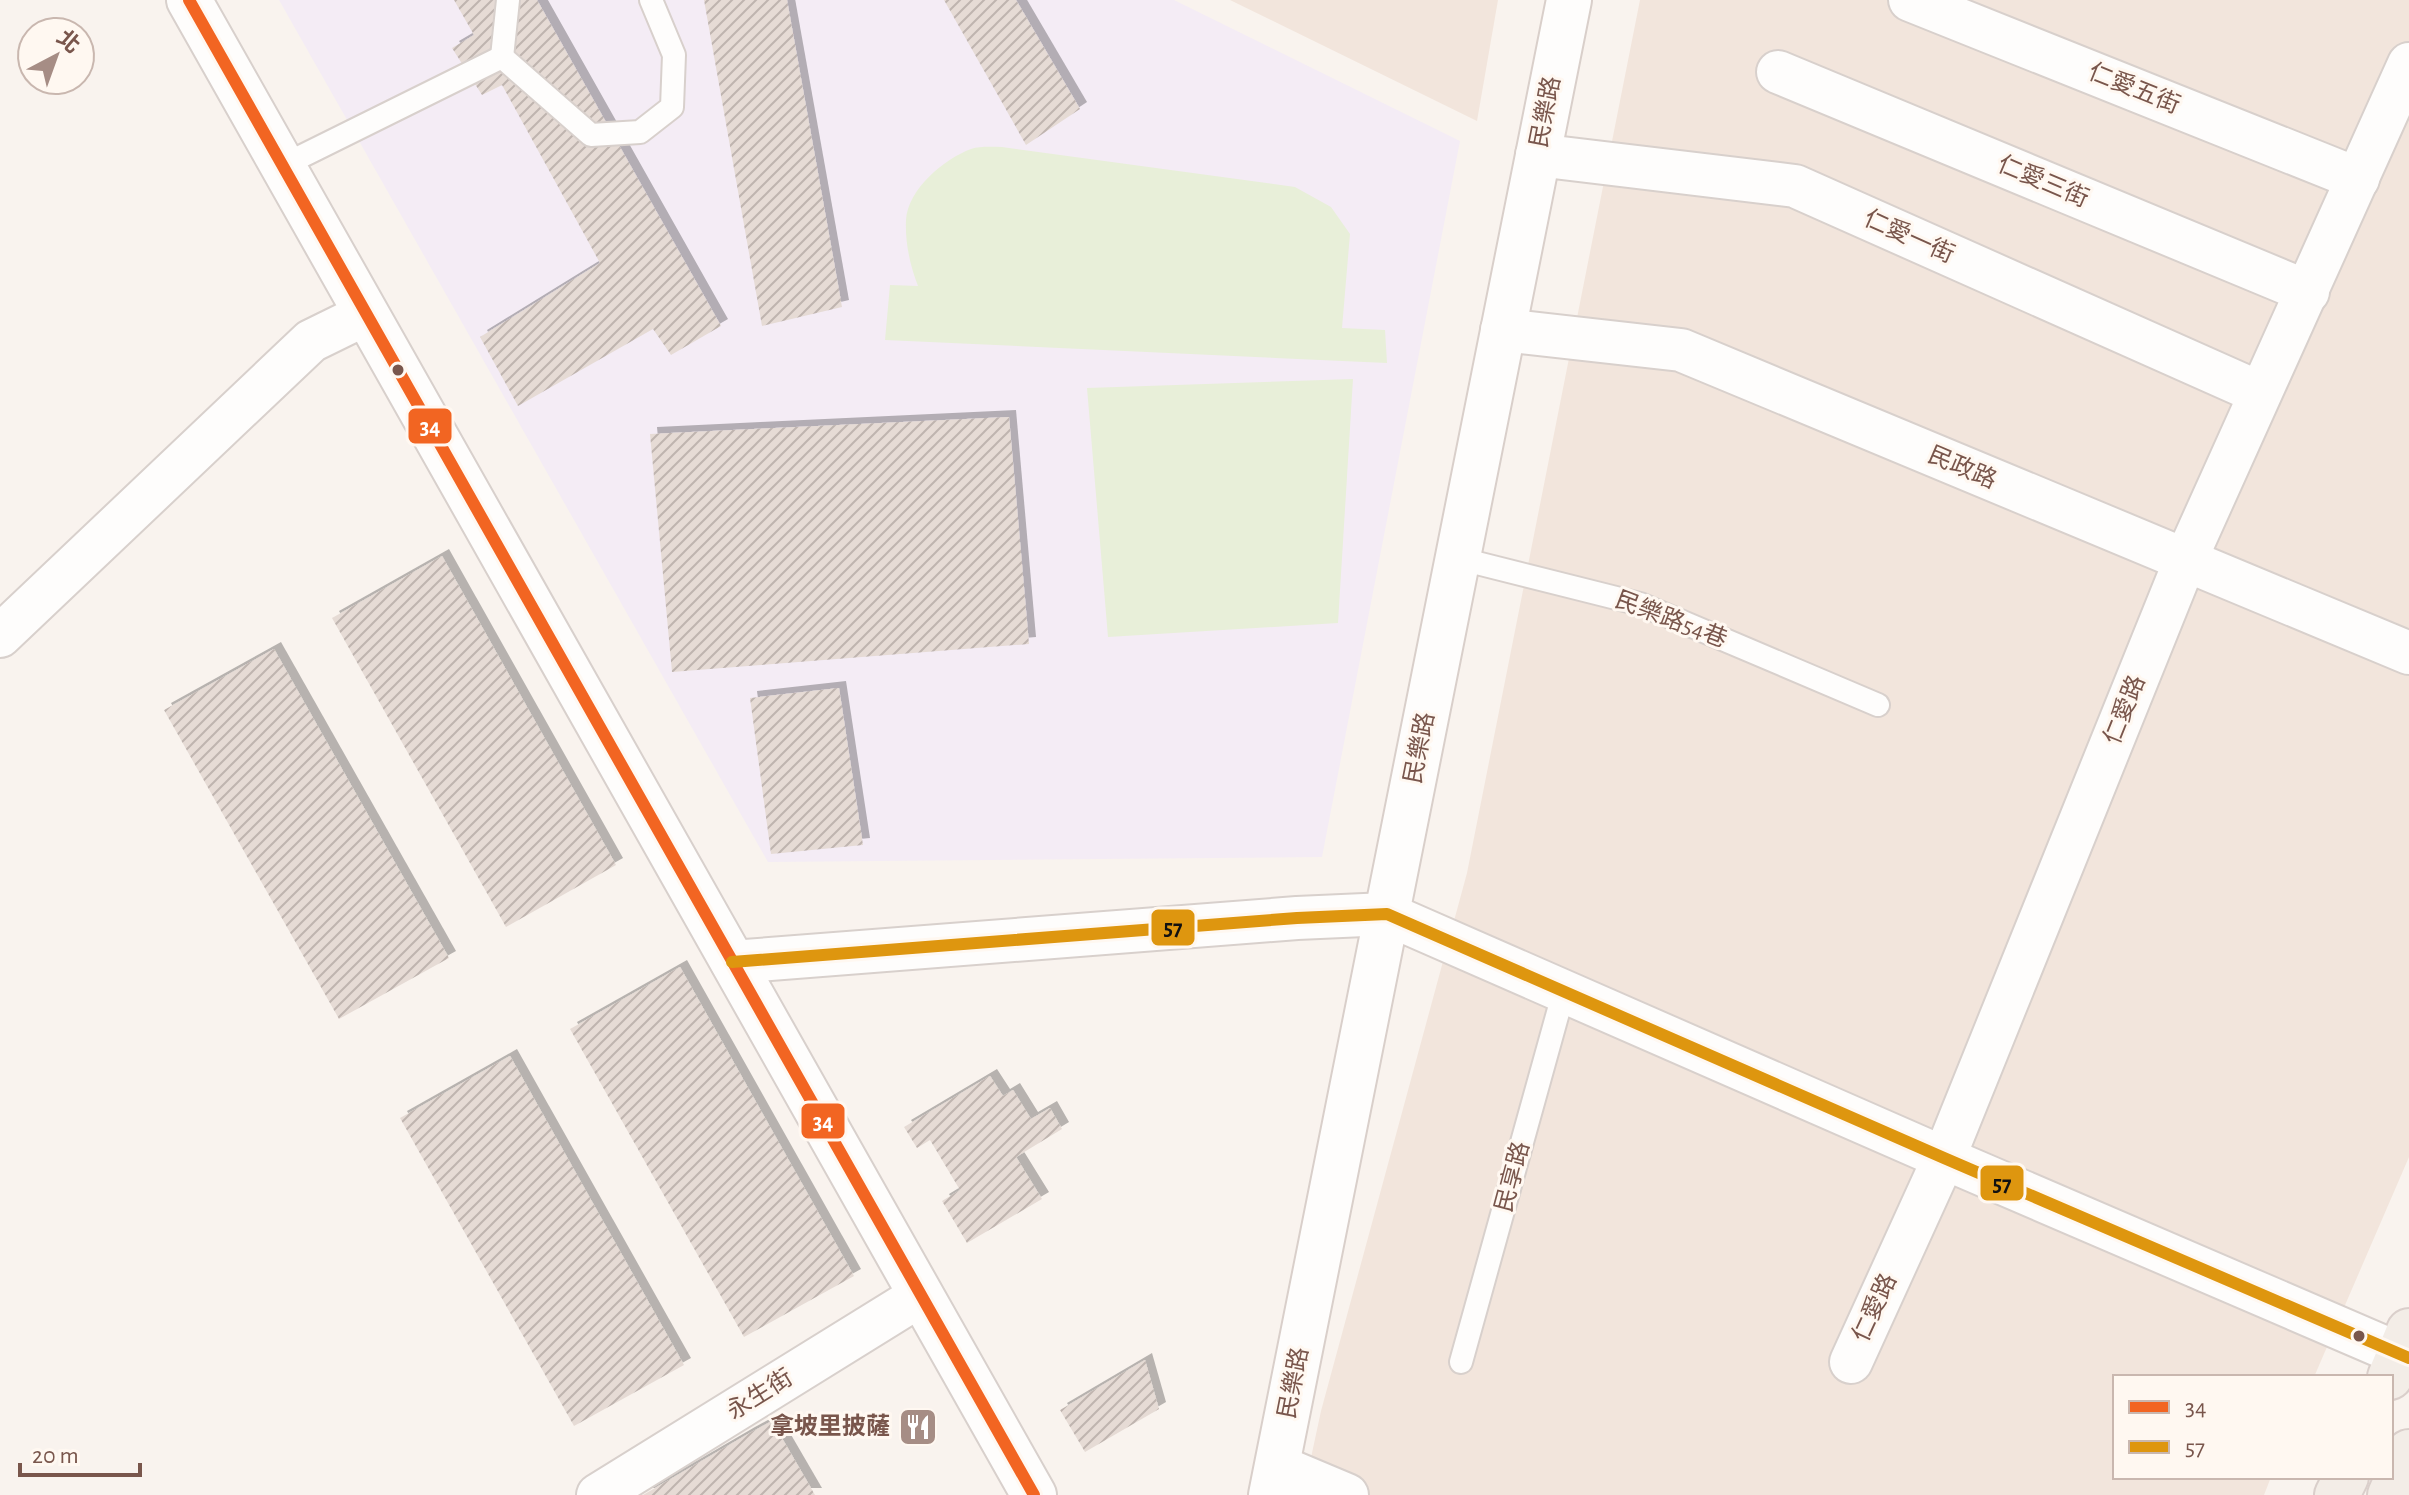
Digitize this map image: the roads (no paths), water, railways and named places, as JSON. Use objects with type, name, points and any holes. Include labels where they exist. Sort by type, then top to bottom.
[{"type":"main road","points":[[2390,1495],[2409,1452]]},
{"type":"street","points":[[189,0],[1034,1495]]},
{"type":"street","name":"民樂路","points":[[1274,1481],[1569,0]]},
{"type":"street","name":"仁愛五街","points":[[1910,0],[2358,179]]},
{"type":"street","name":"仁愛路","points":[[1851,1362],[1944,1158],[2185,561],[2409,64]]},
{"type":"street","name":"仁愛三街","points":[[1778,72],[2308,292]]},
{"type":"street","name":"仁愛一街","points":[[1537,155],[1795,186],[2260,393]]},
{"type":"street","points":[[0,636],[311,341],[366,314]]},
{"type":"street","name":"民政路","points":[[1502,330],[1681,350],[2409,653]]},
{"type":"street","points":[[732,962],[1297,918],[1387,914],[2402,1355]]},
{"type":"street","name":"永生街","points":[[598,1495],[921,1295]]},
{"type":"street","points":[[1274,1481],[1347,1495]]},
{"type":"lane","points":[[502,57],[508,0]]},
{"type":"lane","points":[[502,57],[591,135],[640,132],[672,107],[674,55],[651,0]]},
{"type":"lane","points":[[282,166],[502,57]]},
{"type":"lane","name":"民樂路54巷","points":[[1457,558],[1640,604],[1878,705]]},
{"type":"lane","name":"民享路","points":[[1461,1362],[1564,991]]},
{"type":"place","name":"拿坡里披薩","points":[[918,1427]]}]
